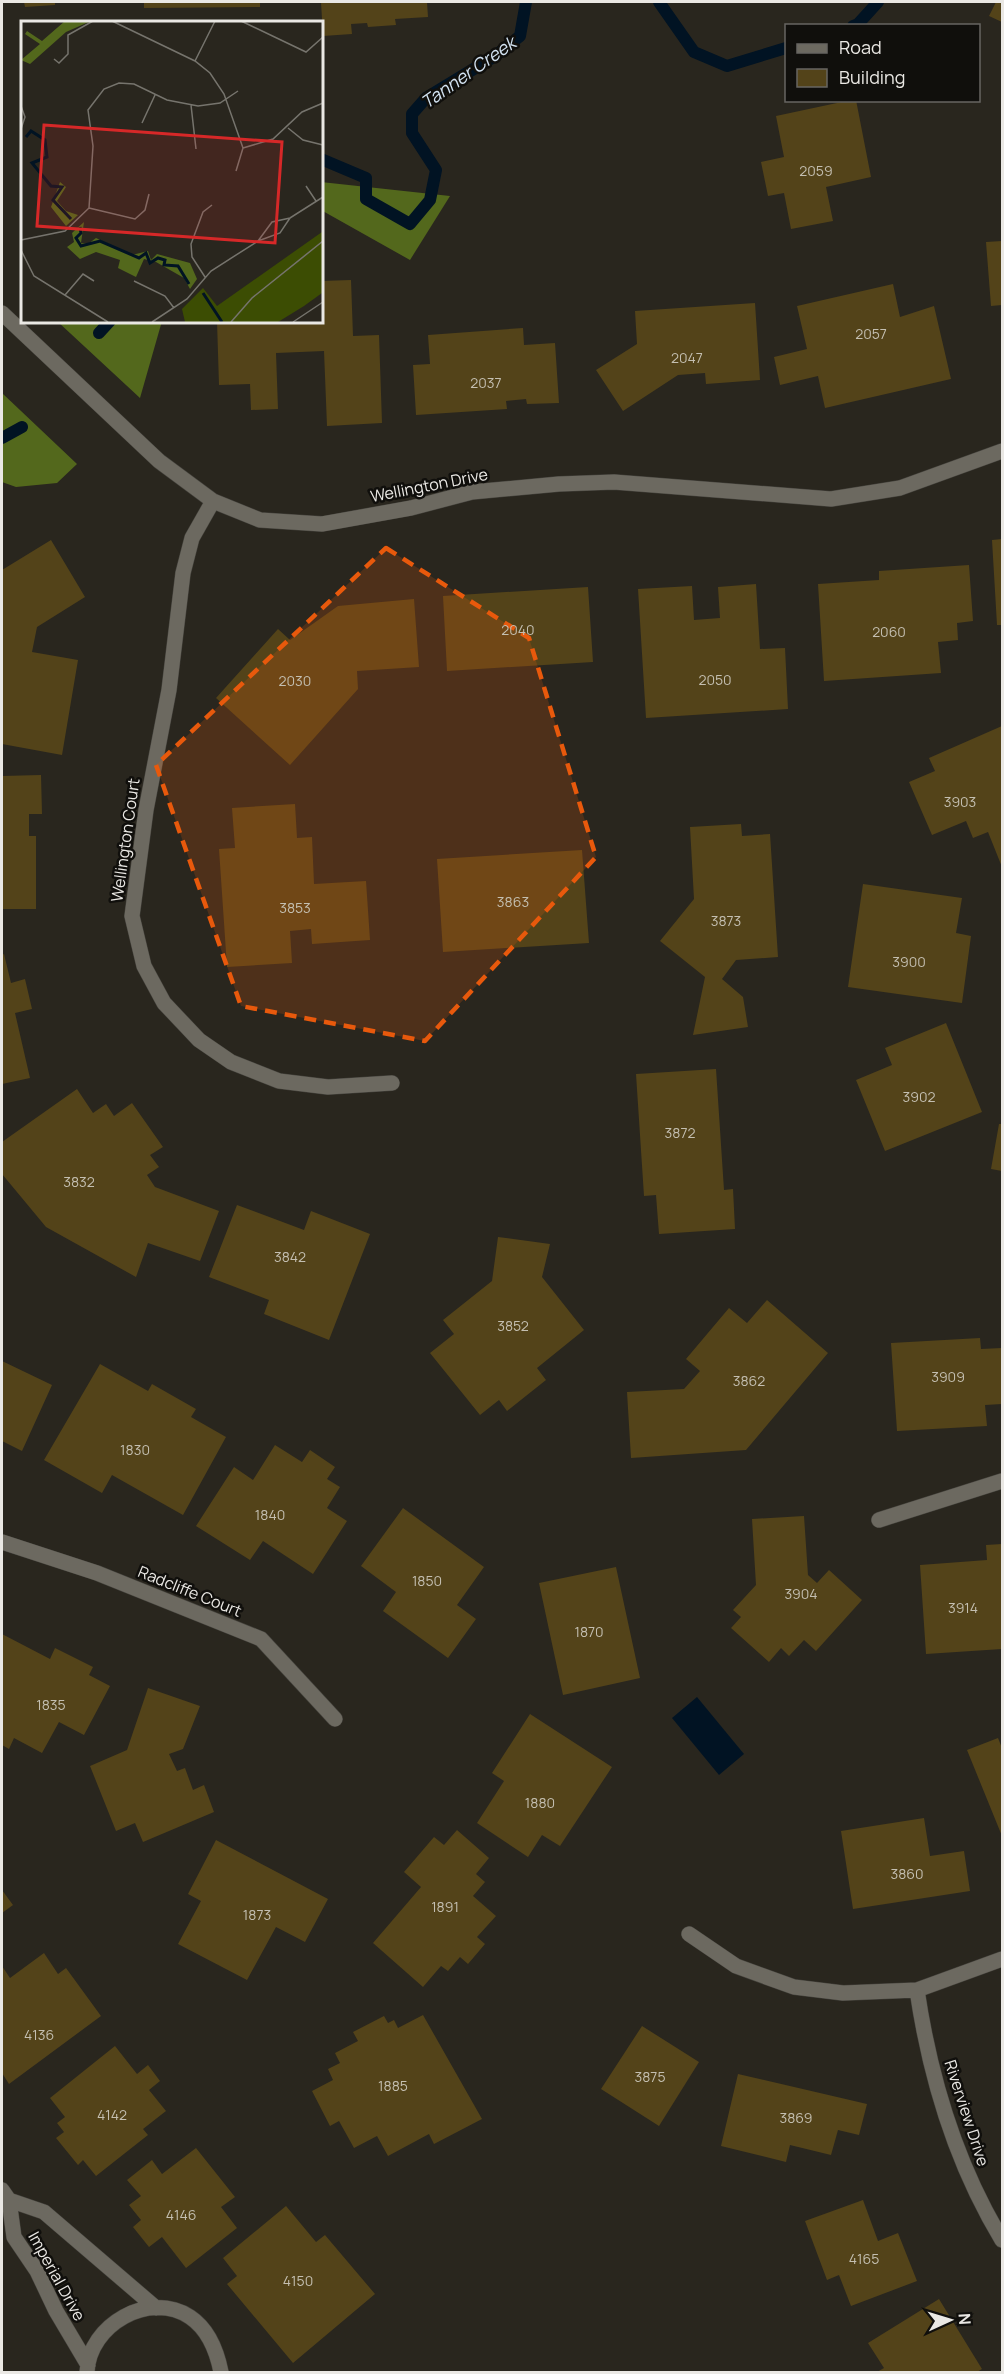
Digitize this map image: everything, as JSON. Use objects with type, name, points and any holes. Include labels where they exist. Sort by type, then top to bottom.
[{"type":"street","name":"Wellington Drive","points":[[2,314],[159,461],[213,501],[260,520],[322,524],[411,508],[472,492],[543,484],[614,482],[831,499],[900,488],[1002,451]]},
{"type":"street","name":"Wellington Court","points":[[213,501],[192,538],[183,573],[169,690],[146,810],[132,916],[144,966],[164,1003],[199,1040],[231,1062],[279,1081],[328,1087],[392,1083]]},
{"type":"street","points":[[879,1520],[1002,1481]]},
{"type":"street","name":"Radcliffe Court","points":[[2,1542],[97,1573],[261,1639],[335,1719]]},
{"type":"street","points":[[688,1934],[736,1966],[794,1987],[843,1993],[917,1990],[1002,1959]]},
{"type":"street","name":"Riverview Drive","points":[[917,1990],[922,2025],[947,2119],[964,2169],[1002,2240]]},
{"type":"street","name":"Imperial Drive","points":[[5,2195],[44,2212],[156,2308]]},
{"type":"street","name":"Imperial Drive","points":[[5,2195],[14,2237],[37,2271],[87,2369]]},
{"type":"street","name":"Imperial Drive","points":[[87,2369],[93,2350],[112,2324],[136,2311],[156,2308],[181,2312],[192,2318],[212,2343],[221,2373]]},
{"type":"highlighted area","points":[[386,548],[529,638],[596,857],[425,1041],[241,1006],[156,765]]},
{"type":"green space","points":[[322,182],[450,196],[410,260],[322,211]]},
{"type":"green space","points":[[58,322],[162,322],[140,398]]},
{"type":"green space","points":[[2,393],[77,464],[57,483],[16,487],[2,482]]},
{"type":"water","points":[[697,1697],[744,1754],[719,1775],[672,1718]]},
{"type":"building","points":[[24,2],[55,2],[55,5],[25,7]]},
{"type":"building","points":[[144,2],[260,2],[260,7],[144,8]]},
{"type":"building","points":[[321,2],[427,2],[428,17],[395,19],[396,25],[368,27],[367,23],[351,24],[352,34],[323,36]]},
{"type":"building","points":[[996,2],[1002,2],[1002,22],[989,16]]},
{"type":"building","points":[[842,102],[856,102],[871,177],[826,187],[833,221],[791,229],[784,193],[768,196],[761,162],[784,157],[776,116]]},
{"type":"building","points":[[1002,241],[1002,305],[991,306],[986,242]]},
{"type":"building","points":[[351,280],[353,336],[379,335],[382,423],[327,426],[324,351],[276,353],[278,409],[251,410],[250,384],[219,385],[217,322],[322,322],[322,281]]},
{"type":"building","points":[[893,284],[900,317],[934,306],[951,379],[825,408],[818,376],[780,385],[774,357],[807,349],[797,306]]},
{"type":"building","points":[[755,303],[760,380],[706,384],[705,373],[678,375],[623,411],[596,370],[637,344],[635,311]]},
{"type":"building","points":[[523,328],[524,345],[555,343],[559,403],[527,404],[526,399],[506,401],[507,409],[416,415],[413,365],[430,364],[428,335]]},
{"type":"building","points":[[1002,539],[1002,625],[997,625],[992,540]]},
{"type":"building","points":[[51,540],[85,597],[37,627],[32,652],[78,660],[62,755],[2,744],[2,570]]},
{"type":"building","points":[[969,565],[973,621],[957,623],[958,640],[938,642],[941,673],[824,681],[818,584],[879,580],[879,571]]},
{"type":"building","points":[[756,584],[760,649],[785,648],[788,709],[646,718],[638,589],[692,586],[694,620],[720,618],[718,587]]},
{"type":"building","points":[[588,587],[593,662],[447,671],[443,596]]},
{"type":"building","points":[[414,599],[419,667],[357,671],[358,689],[290,765],[216,698],[278,629],[290,640],[338,606]]},
{"type":"building","points":[[1002,726],[1002,867],[988,832],[973,838],[966,821],[932,835],[909,782],[935,771],[929,758]]},
{"type":"building","points":[[41,775],[42,814],[29,814],[29,836],[36,836],[36,909],[2,909],[2,776]]},
{"type":"building","points":[[295,804],[297,838],[312,837],[314,884],[366,881],[370,940],[312,944],[311,929],[290,931],[292,963],[227,967],[219,849],[235,848],[232,808]]},
{"type":"building","points":[[741,824],[742,836],[770,834],[778,957],[736,960],[722,979],[743,997],[748,1027],[693,1035],[705,977],[660,941],[694,899],[690,827]]},
{"type":"building","points":[[582,850],[589,943],[443,952],[437,859]]},
{"type":"building","points":[[863,884],[962,898],[956,933],[971,936],[962,1003],[848,987]]},
{"type":"building","points":[[4,954],[11,983],[25,979],[32,1009],[15,1013],[30,1078],[2,1084],[2,955]]},
{"type":"building","points":[[946,1023],[982,1112],[885,1151],[856,1080],[892,1065],[885,1048]]},
{"type":"building","points":[[716,1069],[724,1190],[733,1189],[735,1229],[659,1234],[656,1195],[644,1196],[636,1074]]},
{"type":"building","points":[[77,1089],[93,1113],[106,1104],[114,1116],[132,1103],[163,1147],[150,1155],[159,1167],[147,1175],[155,1187],[219,1211],[200,1261],[148,1243],[136,1277],[46,1227],[2,1174],[2,1142]]},
{"type":"building","points":[[999,1124],[1002,1124],[1002,1171],[991,1169]]},
{"type":"building","points":[[237,1205],[304,1230],[311,1211],[370,1234],[329,1340],[264,1314],[269,1300],[209,1277]]},
{"type":"building","points":[[498,1237],[550,1244],[542,1277],[584,1330],[537,1368],[546,1380],[507,1411],[499,1400],[480,1415],[430,1353],[454,1334],[443,1320],[492,1281]]},
{"type":"building","points":[[767,1300],[828,1353],[746,1450],[631,1458],[627,1392],[684,1389],[700,1371],[686,1359],[729,1308],[747,1323]]},
{"type":"building","points":[[980,1338],[981,1349],[1002,1348],[1002,1404],[985,1405],[987,1426],[897,1431],[891,1343]]},
{"type":"building","points":[[2,1361],[52,1385],[22,1451],[2,1441]]},
{"type":"building","points":[[100,1364],[148,1391],[152,1384],[196,1409],[191,1417],[226,1437],[183,1515],[112,1475],[102,1493],[44,1460]]},
{"type":"building","points":[[275,1445],[302,1462],[310,1450],[335,1467],[327,1479],[340,1487],[327,1508],[347,1521],[313,1574],[263,1541],[250,1560],[196,1526],[234,1467],[253,1480]]},
{"type":"building","points":[[403,1508],[484,1567],[457,1605],[476,1619],[448,1658],[383,1611],[396,1592],[361,1566]]},
{"type":"building","points":[[804,1516],[808,1575],[817,1583],[829,1570],[862,1600],[816,1651],[804,1640],[789,1656],[781,1648],[769,1662],[731,1628],[741,1617],[733,1610],[756,1585],[752,1519]]},
{"type":"building","points":[[1002,1544],[1002,1649],[926,1654],[920,1565],[987,1560],[986,1545]]},
{"type":"building","points":[[616,1567],[640,1678],[563,1695],[539,1583]]},
{"type":"building","points":[[2,1634],[50,1659],[55,1648],[93,1667],[89,1675],[110,1686],[84,1735],[59,1722],[42,1753],[14,1738],[9,1749],[2,1745]]},
{"type":"building","points":[[148,1688],[200,1706],[183,1749],[169,1754],[177,1771],[185,1768],[193,1790],[204,1785],[214,1812],[143,1842],[135,1823],[116,1831],[90,1766],[127,1750]]},
{"type":"building","points":[[530,1714],[612,1767],[560,1846],[542,1835],[528,1857],[477,1823],[504,1781],[492,1773]]},
{"type":"building","points":[[998,1738],[1002,1748],[1002,1836],[967,1750]]},
{"type":"building","points":[[924,1818],[930,1856],[964,1851],[970,1891],[853,1909],[841,1831]]},
{"type":"building","points":[[457,1830],[489,1858],[476,1874],[485,1882],[473,1896],[496,1916],[477,1937],[485,1944],[468,1964],[460,1957],[448,1971],[441,1966],[423,1987],[373,1943],[421,1887],[404,1872],[434,1837],[444,1845]]},
{"type":"building","points":[[216,1840],[328,1899],[305,1942],[276,1927],[247,1980],[178,1944],[201,1901],[188,1894]]},
{"type":"building","points":[[2,1890],[13,1905],[2,1913]]},
{"type":"building","points":[[44,1953],[58,1974],[66,1968],[101,2016],[9,2084],[2,2073],[2,1966],[10,1978]]},
{"type":"building","points":[[423,2015],[482,2119],[434,2144],[429,2134],[388,2156],[377,2136],[354,2148],[339,2121],[330,2126],[312,2091],[333,2080],[328,2069],[340,2063],[335,2053],[358,2041],[353,2032],[384,2016],[388,2023],[394,2020],[398,2028]]},
{"type":"building","points":[[642,2026],[699,2062],[659,2126],[601,2089]]},
{"type":"building","points":[[115,2046],[137,2074],[148,2065],[160,2081],[149,2090],[166,2111],[143,2129],[148,2135],[96,2176],[83,2160],[78,2165],[56,2138],[64,2132],[57,2123],[65,2117],[50,2098]]},
{"type":"building","points":[[738,2074],[867,2104],[859,2135],[838,2130],[831,2155],[790,2145],[786,2162],[721,2146]]},
{"type":"building","points":[[196,2148],[235,2197],[221,2207],[237,2228],[186,2268],[162,2237],[149,2247],[133,2227],[141,2220],[129,2205],[141,2196],[127,2180],[152,2160],[162,2174]]},
{"type":"building","points":[[863,2200],[878,2241],[898,2233],[917,2281],[851,2306],[839,2275],[827,2280],[805,2221]]},
{"type":"building","points":[[286,2206],[316,2242],[325,2235],[375,2294],[293,2363],[227,2284],[237,2276],[223,2258]]},
{"type":"building","points":[[939,2299],[982,2369],[977,2372],[877,2372],[884,2368],[868,2343]]},
{"type":"waterway","name":"Tanner Creek","points":[[322,159],[366,178],[366,199],[410,224],[430,200],[436,170],[412,133],[412,114],[426,98],[495,56],[520,36],[526,2]]},
{"type":"waterway","name":"Tanner Creek","points":[[659,2],[694,52],[727,66],[785,48]]},
{"type":"waterway","name":"Tanner Creek","points":[[858,24],[878,2]]},
{"type":"waterway","name":"Tanner Creek","points":[[99,333],[109,322]]},
{"type":"waterway","name":"Tanner Creek","points":[[2,438],[22,427]]}]
